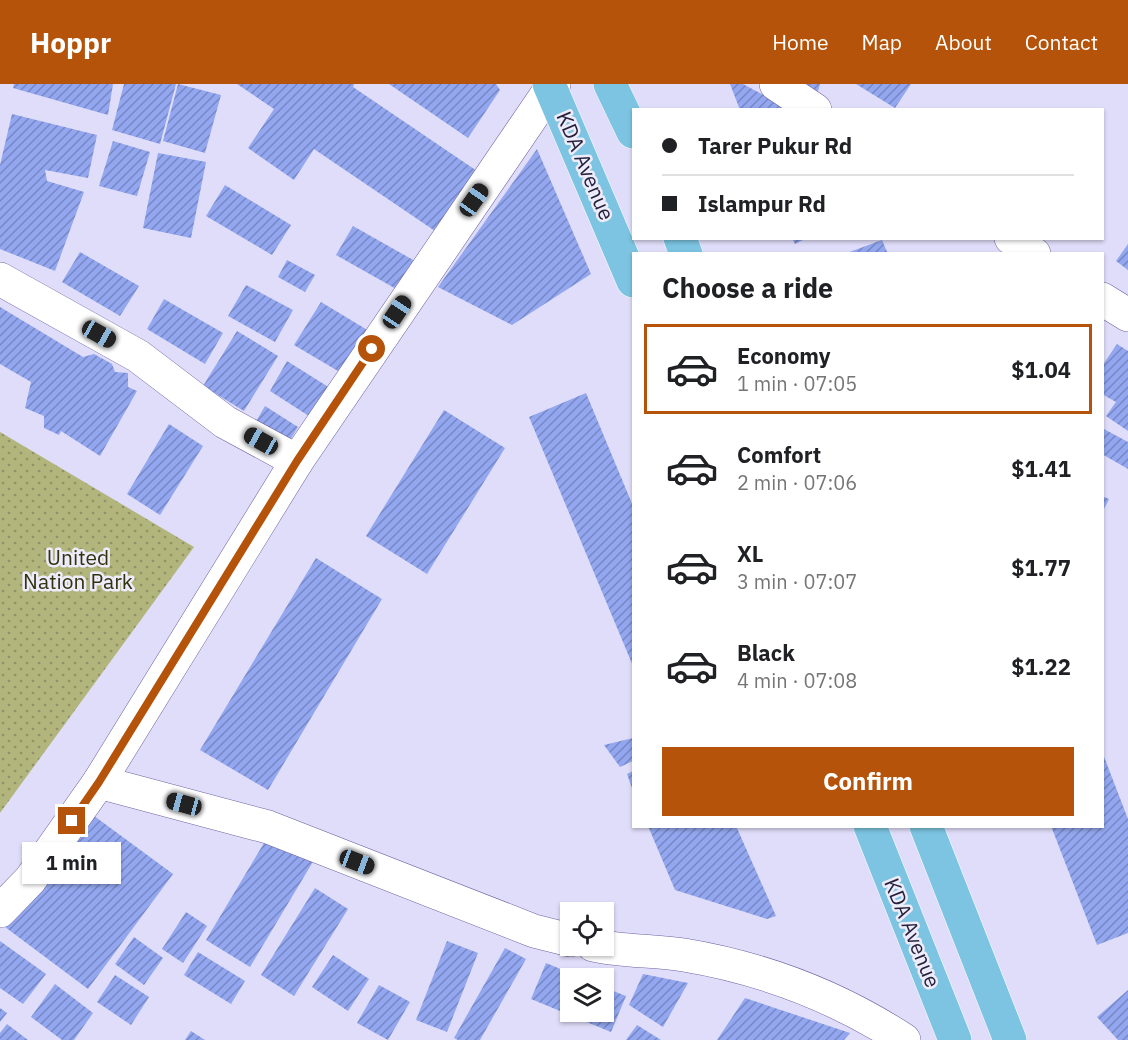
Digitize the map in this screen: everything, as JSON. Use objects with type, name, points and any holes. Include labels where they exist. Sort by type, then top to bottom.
[{"type":"main road","points":[[610,84],[632,130]]},
{"type":"main road","name":"KDA Avenue","points":[[552,85],[632,279]]},
{"type":"main road","name":"KDA Avenue","points":[[871,828],[955,1040]]},
{"type":"main road","points":[[927,828],[1010,1040]]},
{"type":"street","points":[[776,84],[812,108]]},
{"type":"street","points":[[0,911],[30,880],[99,782],[297,461],[552,85]]},
{"type":"street","points":[[1014,240],[1031,252]]},
{"type":"street","points":[[0,279],[138,356],[225,422],[297,461]]},
{"type":"street","points":[[1104,300],[1128,315]]},
{"type":"street","points":[[99,782],[268,827],[534,931],[560,937]]},
{"type":"street","points":[[614,950],[684,955],[789,981],[874,1021],[904,1040]]},
{"type":"green space","name":"United Nation Park","points":[[0,432],[194,547],[0,813]]},
{"type":"building","points":[[14,84],[113,84],[108,115],[13,88]]},
{"type":"building","points":[[124,84],[176,84],[160,144],[112,130]]},
{"type":"building","points":[[178,84],[221,95],[205,153],[163,141]]},
{"type":"building","points":[[237,84],[354,84],[353,87],[477,171],[435,231],[314,149],[294,180],[248,148],[274,109]]},
{"type":"building","points":[[389,84],[496,84],[500,90],[468,138]]},
{"type":"building","points":[[730,84],[743,84],[788,108],[739,108]]},
{"type":"building","points":[[802,84],[820,84],[817,95]]},
{"type":"building","points":[[856,84],[911,84],[895,108]]},
{"type":"building","points":[[12,114],[97,135],[88,178],[45,170],[47,181],[84,192],[55,271],[0,249],[0,165]]},
{"type":"building","points":[[113,141],[150,152],[137,196],[99,186]]},
{"type":"building","points":[[537,149],[591,274],[512,325],[438,287]]},
{"type":"building","points":[[158,153],[206,162],[191,238],[143,228]]},
{"type":"building","points":[[225,185],[291,225],[272,255],[206,216]]},
{"type":"building","points":[[353,226],[422,265],[405,294],[336,255]]},
{"type":"building","points":[[882,240],[887,252],[850,252]]},
{"type":"building","points":[[1128,244],[1128,270],[1116,261]]},
{"type":"building","points":[[80,252],[139,286],[120,316],[62,282]]},
{"type":"building","points":[[287,260],[315,275],[305,292],[278,277]]},
{"type":"building","points":[[246,285],[293,310],[275,342],[228,316]]},
{"type":"building","points":[[164,299],[223,333],[205,364],[147,329]]},
{"type":"building","points":[[321,302],[369,331],[343,374],[294,345]]},
{"type":"building","points":[[0,307],[83,357],[94,354],[112,364],[115,372],[128,373],[128,387],[137,391],[100,456],[61,431],[59,435],[44,428],[44,416],[25,408],[31,382],[0,364]]},
{"type":"building","points":[[237,331],[278,356],[244,411],[203,386]]},
{"type":"building","points":[[1117,344],[1128,351],[1128,431],[1106,416],[1116,402],[1104,395],[1104,363]]},
{"type":"building","points":[[287,361],[330,388],[312,418],[270,391]]},
{"type":"building","points":[[586,393],[632,504],[632,664],[529,417]]},
{"type":"building","points":[[265,406],[298,427],[287,445],[254,425]]},
{"type":"building","points":[[444,410],[505,448],[427,574],[366,536]]},
{"type":"building","points":[[169,424],[203,446],[160,515],[127,494]]},
{"type":"building","points":[[1104,429],[1128,442],[1128,469],[1104,455]]},
{"type":"building","points":[[1104,497],[1109,499],[1104,509]]},
{"type":"building","points":[[316,558],[382,599],[268,790],[200,750]]},
{"type":"building","points":[[632,738],[632,761],[620,767],[604,745]]},
{"type":"building","points":[[1104,757],[1128,819],[1128,933],[1097,945],[1052,828],[1104,828]]},
{"type":"building","points":[[632,772],[632,788],[627,774]]},
{"type":"building","points":[[86,810],[173,874],[88,989],[1,924]]},
{"type":"building","points":[[649,828],[737,828],[776,916],[767,919],[675,890]]},
{"type":"building","points":[[270,833],[314,860],[250,967],[206,940]]},
{"type":"building","points":[[315,888],[348,909],[294,996],[261,975]]},
{"type":"building","points":[[186,912],[207,926],[183,963],[162,949]]},
{"type":"building","points":[[134,937],[163,958],[144,985],[115,964]]},
{"type":"building","points":[[0,941],[46,974],[23,1004],[0,988]]},
{"type":"building","points":[[447,941],[478,953],[447,1032],[416,1020]]},
{"type":"building","points":[[505,948],[526,959],[480,1040],[454,1038]]},
{"type":"building","points":[[198,952],[245,981],[231,1004],[184,975]]},
{"type":"building","points":[[333,955],[369,979],[348,1011],[312,987]]},
{"type":"building","points":[[546,963],[560,969],[560,1011],[531,999]]},
{"type":"building","points":[[643,974],[688,983],[663,1027],[629,1005]]},
{"type":"building","points":[[115,975],[149,997],[131,1025],[97,1002]]},
{"type":"building","points":[[55,984],[93,1013],[74,1040],[62,1040],[31,1017]]},
{"type":"building","points":[[379,985],[410,1002],[388,1040],[357,1023]]},
{"type":"building","points":[[1128,990],[1128,1040],[1118,1040],[1097,1017]]},
{"type":"building","points":[[614,991],[626,996],[611,1032],[587,1022],[614,1022]]},
{"type":"building","points":[[745,998],[850,1033],[844,1040],[717,1040]]},
{"type":"building","points":[[0,1008],[7,1013],[0,1022]]},
{"type":"building","points":[[7,1024],[28,1040],[0,1040],[0,1033]]},
{"type":"building","points":[[637,1025],[661,1040],[626,1040]]},
{"type":"building","points":[[191,1031],[205,1040],[185,1040]]},
{"type":"route","points":[[72,821],[99,782],[297,461],[372,349]]}]
